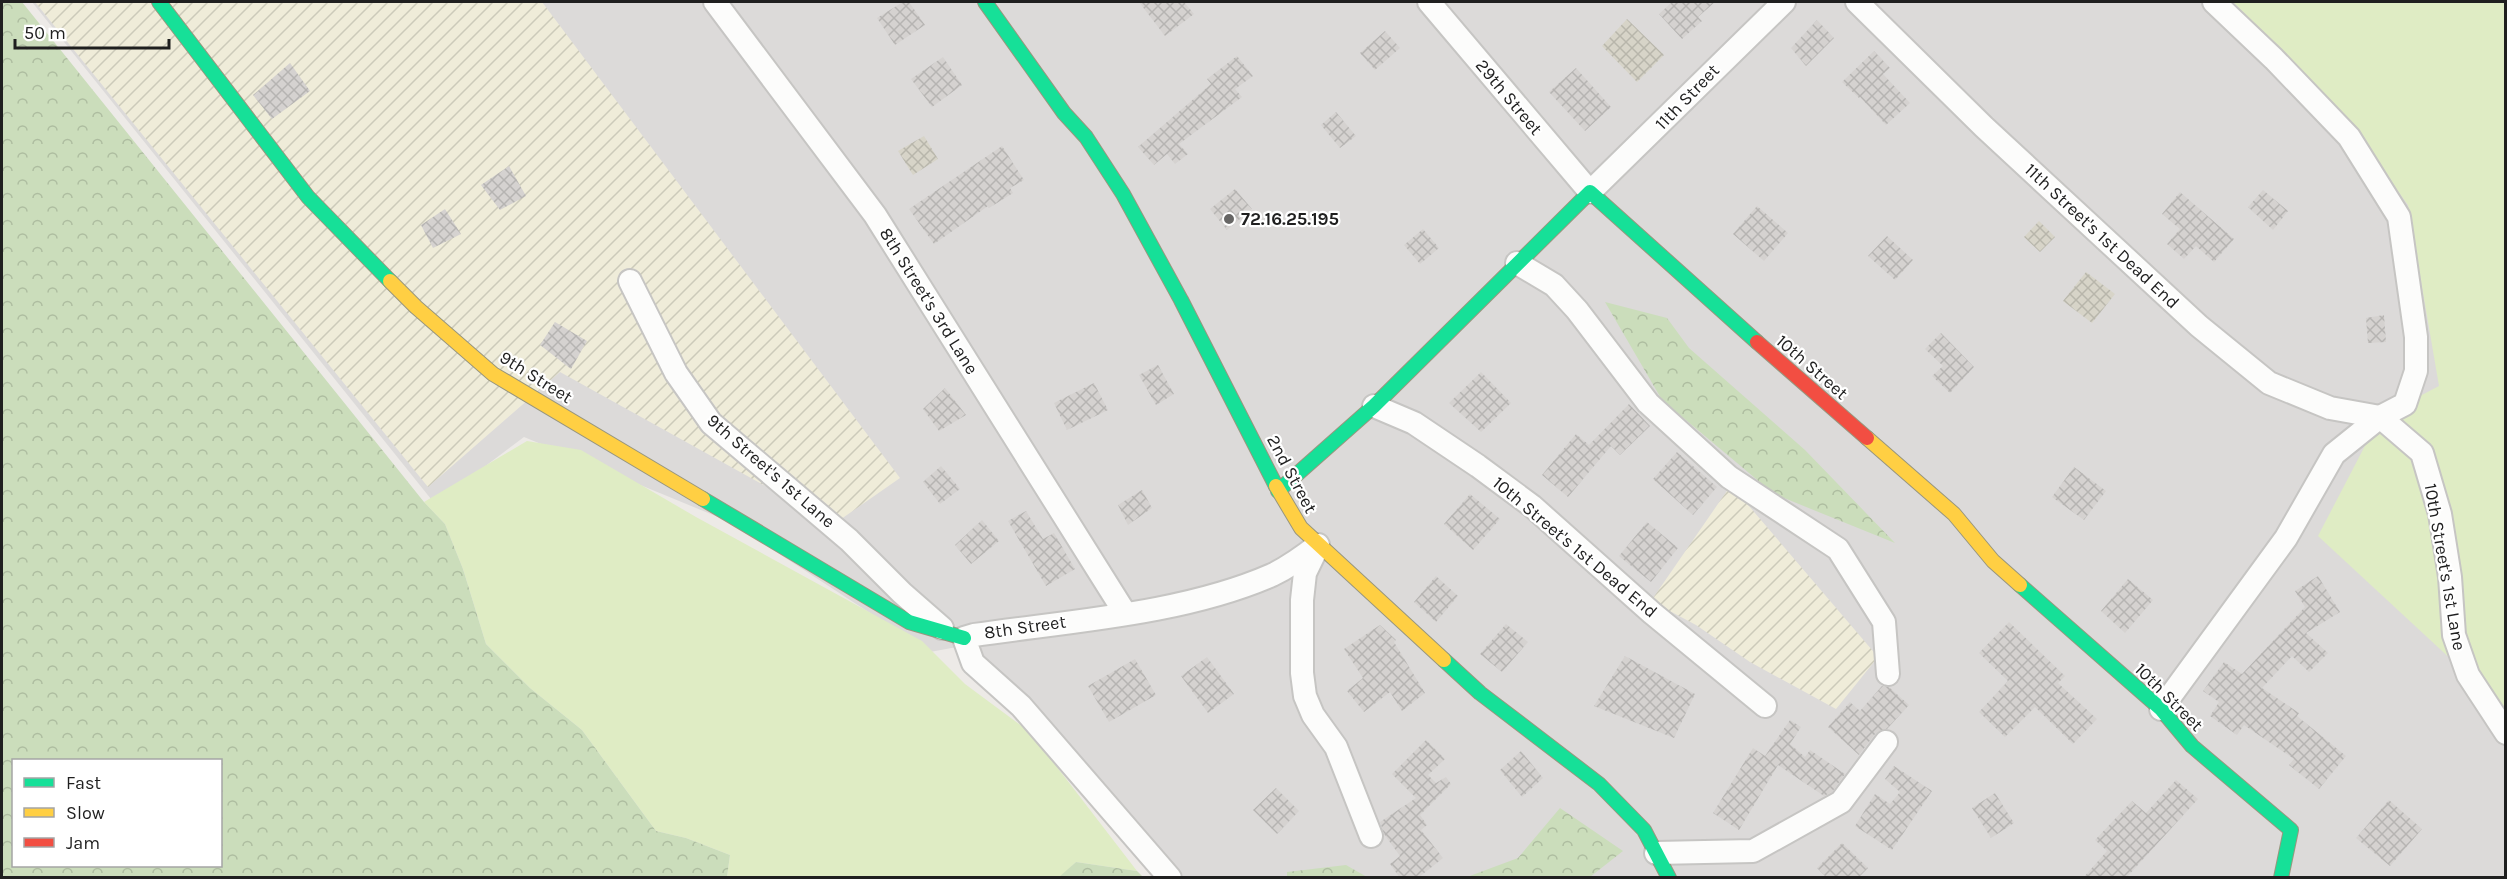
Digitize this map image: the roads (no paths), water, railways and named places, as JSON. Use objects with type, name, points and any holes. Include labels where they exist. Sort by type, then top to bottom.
[{"type":"street","name":"9th Street","points":[[159,2],[308,197],[416,307],[493,374],[909,622],[956,636]]},
{"type":"street","name":"8th Street's 3rd Lane","points":[[715,2],[875,214],[1125,613]]},
{"type":"street","name":"2nd Street","points":[[985,2],[1064,113],[1086,137],[1123,194],[1181,300],[1278,491],[1301,528],[1480,693],[1599,784],[1644,830],[1670,878]]},
{"type":"street","name":"29th Street","points":[[1429,2],[1590,192]]},
{"type":"street","name":"11th Street","points":[[1590,192],[1784,2]]},
{"type":"street","name":"11th Street's 1st Dead End","points":[[1857,2],[1983,127],[2199,326],[2269,383],[2330,408],[2380,417]]},
{"type":"street","points":[[2160,709],[2286,538],[2334,454],[2380,417],[2405,404],[2416,371],[2416,337],[2398,217],[2349,137],[2274,59],[2214,2]]},
{"type":"street","points":[[1278,491],[1374,406],[1590,192]]},
{"type":"street","name":"10th Street","points":[[1590,192],[1764,350],[1954,514],[1993,561],[2160,709],[2192,746],[2291,831],[2282,878]]},
{"type":"street","points":[[1517,263],[1554,285],[1577,310],[1648,402],[1729,477],[1838,549],[1884,622],[1888,674]]},
{"type":"street","name":"9th Street's 1st Lane","points":[[630,281],[676,373],[711,423],[849,540],[902,593],[956,636]]},
{"type":"street","name":"10th Street's 1st Dead End","points":[[1374,406],[1414,423],[1532,506],[1652,613],[1765,706]]},
{"type":"street","name":"10th Street's 1st Lane","points":[[2380,417],[2422,453],[2440,514],[2450,577],[2454,635],[2468,675],[2505,733]]},
{"type":"street","name":"8th Street","points":[[1170,878],[1021,706],[974,663],[956,636],[1190,602],[1274,574],[1318,545]]},
{"type":"street","points":[[1318,545],[1305,573],[1302,600],[1302,673],[1305,696],[1313,716],[1336,747],[1371,836]]},
{"type":"street","points":[[1656,853],[1753,851],[1841,802],[1886,742]]},
{"type":"place","name":"72.16.25.195","points":[[1229,219]]}]
